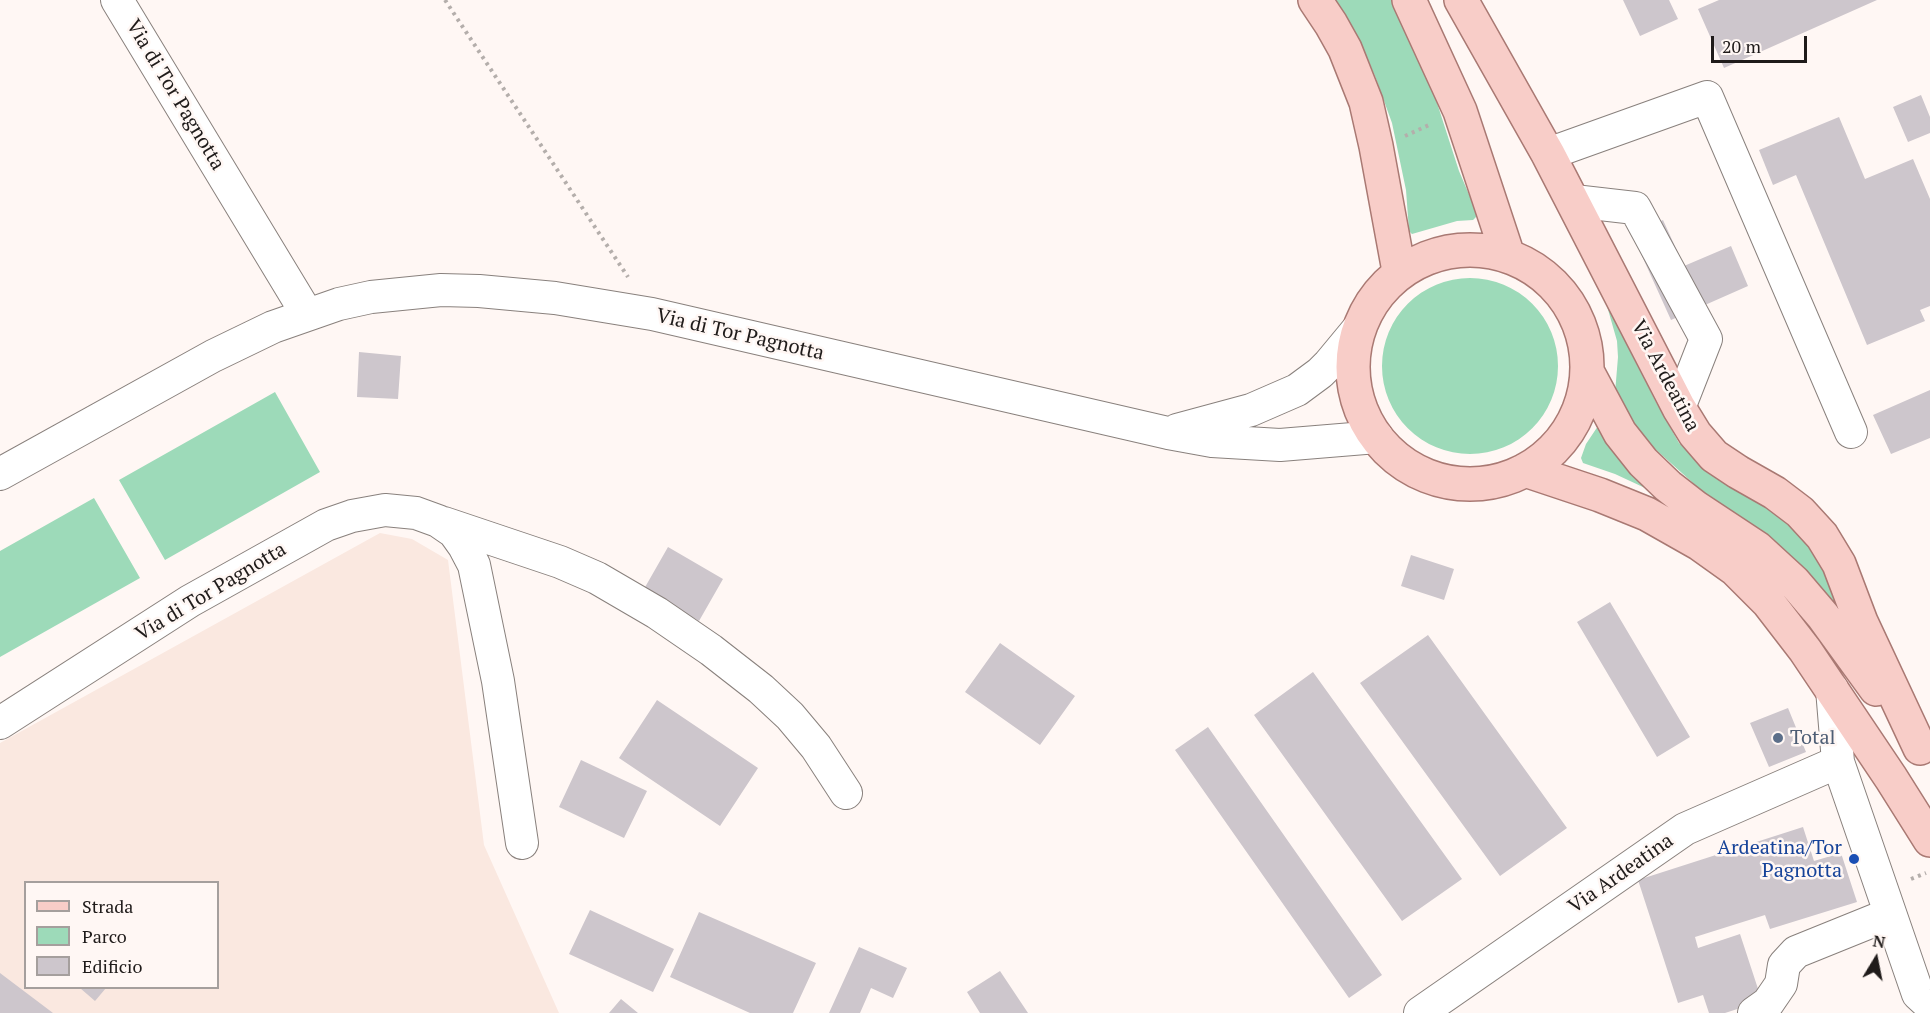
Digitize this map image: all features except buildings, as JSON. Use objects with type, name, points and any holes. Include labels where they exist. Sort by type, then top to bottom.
[{"type":"main road","points":[[1315,0],[1345,49],[1366,102],[1399,272]]},
{"type":"main road","points":[[1409,0],[1460,111],[1508,256]]},
{"type":"main road","name":"Via Ardeatina","points":[[1461,0],[1574,201],[1679,408],[1699,440],[1714,456],[1787,501],[1811,522],[1822,536],[1839,564],[1861,622],[1925,755]]},
{"type":"main road","points":[[1462,249],[1484,250],[1508,256],[1527,265],[1544,278],[1566,304],[1578,328],[1589,375],[1583,401],[1574,424],[1561,442],[1525,470],[1480,483],[1457,482],[1435,477],[1412,468],[1394,455],[1377,437],[1357,403],[1353,375],[1354,348],[1358,329],[1368,306],[1380,289],[1399,272],[1423,259],[1462,249]]},
{"type":"main road","name":"Via Ardeatina","points":[[1589,375],[1620,433],[1643,462],[1695,507],[1757,548],[1794,582],[1925,755]]},
{"type":"main road","points":[[1525,470],[1630,507],[1679,531],[1735,569],[1768,602],[1832,689],[1930,840]]},
{"type":"street","name":"Via di Tor Pagnotta","points":[[117,0],[307,314]]},
{"type":"street","points":[[1548,154],[1707,97],[1851,432]]},
{"type":"street","points":[[1574,201],[1635,208],[1706,339],[1679,408]]},
{"type":"street","name":"Via di Tor Pagnotta","points":[[0,474],[213,356],[273,327],[339,304],[371,297],[441,290],[555,298],[652,314],[1168,433],[1229,443],[1272,445],[1377,437]]},
{"type":"street","points":[[1168,433],[1251,410],[1298,390],[1329,364],[1358,329]]},
{"type":"street","name":"Via di Tor Pagnotta","points":[[0,723],[190,601],[326,525],[352,516],[385,510],[416,513],[560,562],[607,583],[657,613],[711,650],[761,689],[816,747],[846,792]]},
{"type":"street","name":"Via di Tor Pagnotta","points":[[438,521],[454,532],[474,565],[498,681],[522,843]]},
{"type":"street","points":[[1832,689],[1838,762],[1918,993],[1930,1005]]},
{"type":"street","name":"Via Ardeatina","points":[[1420,1013],[1685,830],[1838,762]]},
{"type":"street","points":[[1754,1013],[1768,1004],[1781,984],[1784,966],[1796,952],[1890,914]]},
{"type":"path","points":[[445,0],[652,314]]},
{"type":"path","points":[[1404,136],[1436,122]]},
{"type":"path","points":[[1901,883],[1930,872]]},
{"type":"shaded area","points":[[380,533],[412,539],[448,560],[484,845],[559,1013],[0,1013],[0,743]]},
{"type":"green space","points":[[1334,0],[1398,0],[1428,75],[1459,171],[1476,211],[1476,217],[1473,220],[1457,221],[1412,234],[1409,231],[1406,190],[1392,123],[1358,37]]},
{"type":"green space","points":[[1470,278],[1504,285],[1519,293],[1532,304],[1543,317],[1551,332],[1558,366],[1551,400],[1543,415],[1532,428],[1519,439],[1504,447],[1470,454],[1436,447],[1421,439],[1408,428],[1397,415],[1389,400],[1382,366],[1389,332],[1397,317],[1408,304],[1421,293],[1436,285]]},
{"type":"green space","points":[[1607,306],[1679,443],[1702,465],[1807,531],[1848,621],[1750,526],[1702,491],[1637,430],[1615,393],[1617,341]]},
{"type":"green space","points":[[275,392],[320,472],[165,560],[119,480]]},
{"type":"green space","points":[[1598,426],[1658,494],[1615,474],[1583,463],[1581,458],[1586,444]]},
{"type":"green space","points":[[94,498],[140,578],[0,657],[0,551]]},
{"type":"place","name":"Total","points":[[1778,738]]},
{"type":"place","name":"Ardeatina/Tor Pagnotta","points":[[1854,859]]}]
